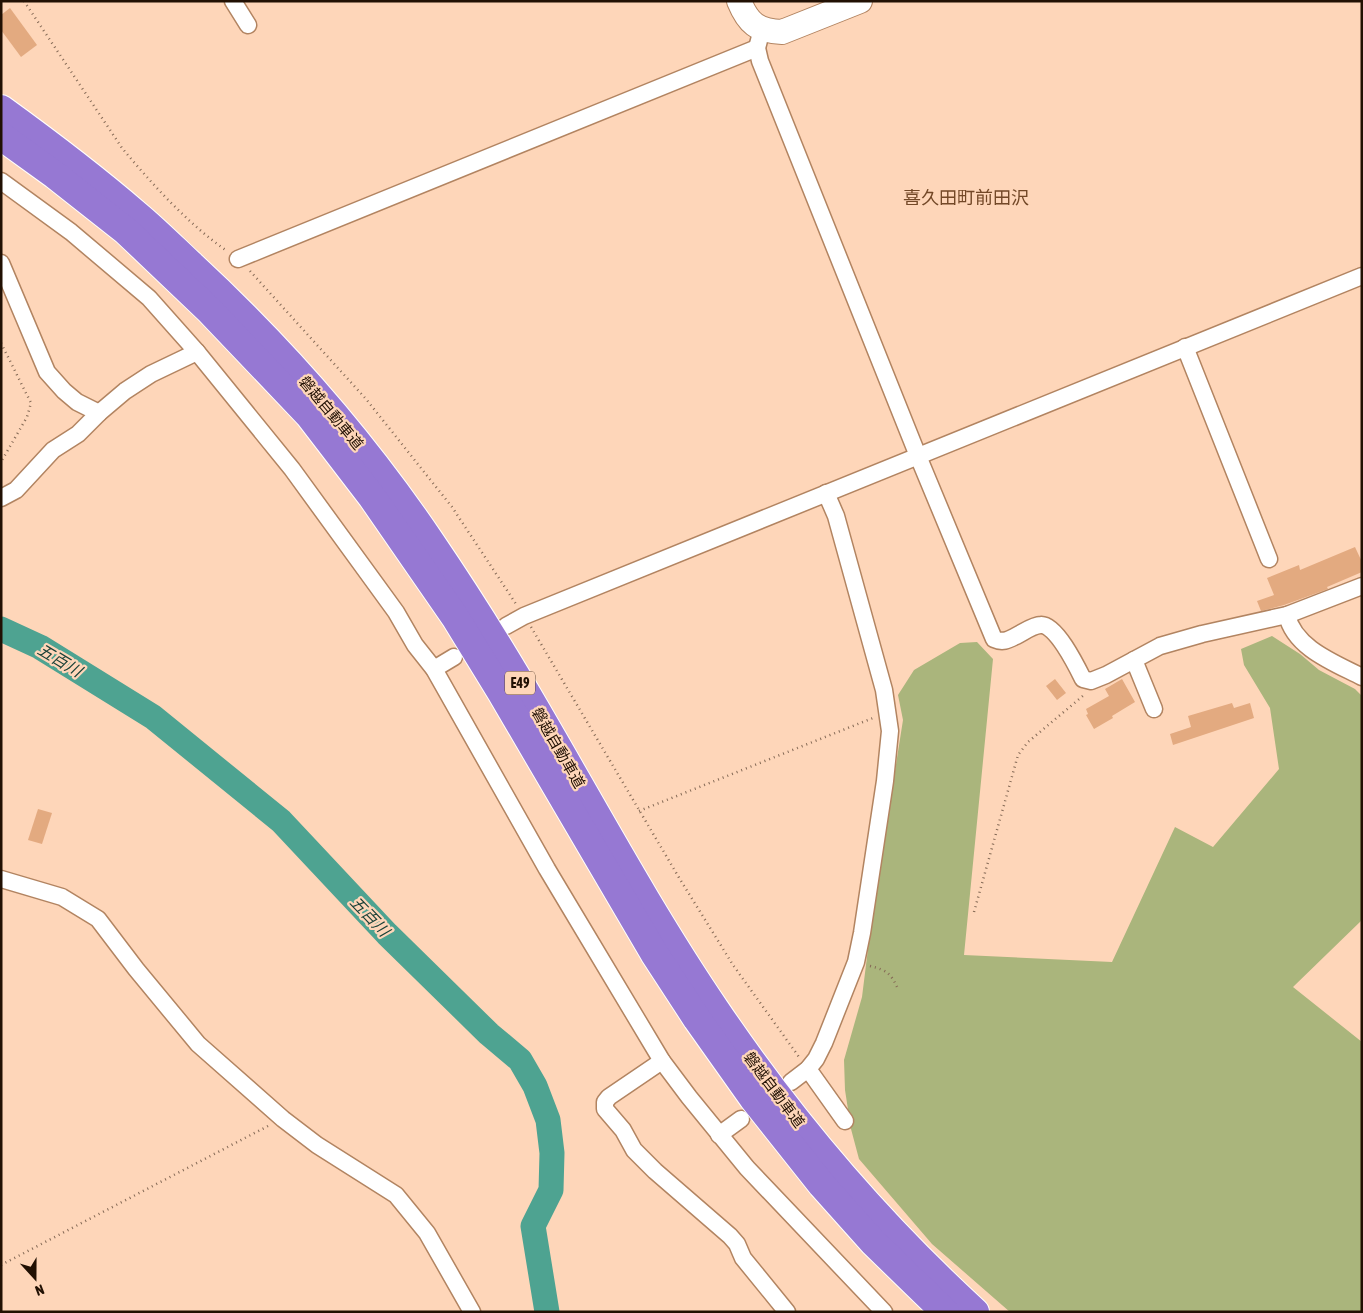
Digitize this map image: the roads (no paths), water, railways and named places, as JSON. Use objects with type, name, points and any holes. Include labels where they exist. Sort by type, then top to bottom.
[{"type":"highway","name":"磐越自動車道","points":[[1,109],[67,158],[140,217],[222,293],[273,344],[324,402],[388,483],[429,539],[475,610],[521,683],[714,1009],[759,1071],[838,1172],[892,1231],[975,1312]]},
{"type":"highway","name":"磐越自動車道","points":[[1,136],[55,175],[126,231],[209,310],[309,415],[372,496],[455,617],[502,692],[654,953],[702,1027],[753,1098],[822,1185],[874,1242],[945,1312]]},
{"type":"street","points":[[232,1],[248,25]]},
{"type":"street","points":[[739,1],[754,26],[759,39],[760,61],[918,456],[994,639],[1006,641],[1043,624],[1061,640],[1083,679],[1091,681],[1160,646],[1202,634],[1287,615],[1362,586]]},
{"type":"street","points":[[238,259],[759,39],[770,32],[782,32],[860,1]]},
{"type":"street","points":[[1,181],[71,232],[149,298],[197,352],[292,469],[396,612],[416,645],[434,669],[548,869],[662,1060],[747,1168],[884,1312]]},
{"type":"street","points":[[1,263],[47,372],[77,402],[99,413]]},
{"type":"street","points":[[506,626],[524,616],[1362,276]]},
{"type":"street","points":[[1185,348],[1269,560]]},
{"type":"street","points":[[1,498],[16,490],[53,450],[78,434],[99,413],[136,383],[197,352]]},
{"type":"street","points":[[791,1082],[808,1069],[816,1059],[856,962],[885,781],[890,731],[884,690],[836,516],[826,493]]},
{"type":"street","points":[[1287,615],[1291,628],[1315,652],[1362,677]]},
{"type":"street","points":[[434,669],[454,656]]},
{"type":"street","points":[[1134,660],[1154,709]]},
{"type":"street","points":[[1,879],[62,897],[98,919],[136,969],[198,1044],[283,1119],[317,1145],[396,1194],[427,1233],[472,1312]]},
{"type":"street","points":[[662,1060],[608,1098],[604,1109],[623,1130],[634,1150],[655,1171],[730,1236],[737,1244],[743,1258],[787,1312]]},
{"type":"street","points":[[808,1069],[845,1121]]},
{"type":"street","points":[[720,1135],[741,1119]]},
{"type":"waterway","name":"五百川","points":[[1,629],[40,647],[153,717],[281,821],[387,934],[489,1034],[520,1060],[535,1086],[548,1120],[552,1153],[551,1190],[533,1226],[547,1312]]},
{"type":"district","name":"喜久田町前田沢","points":[[966,198]]}]
